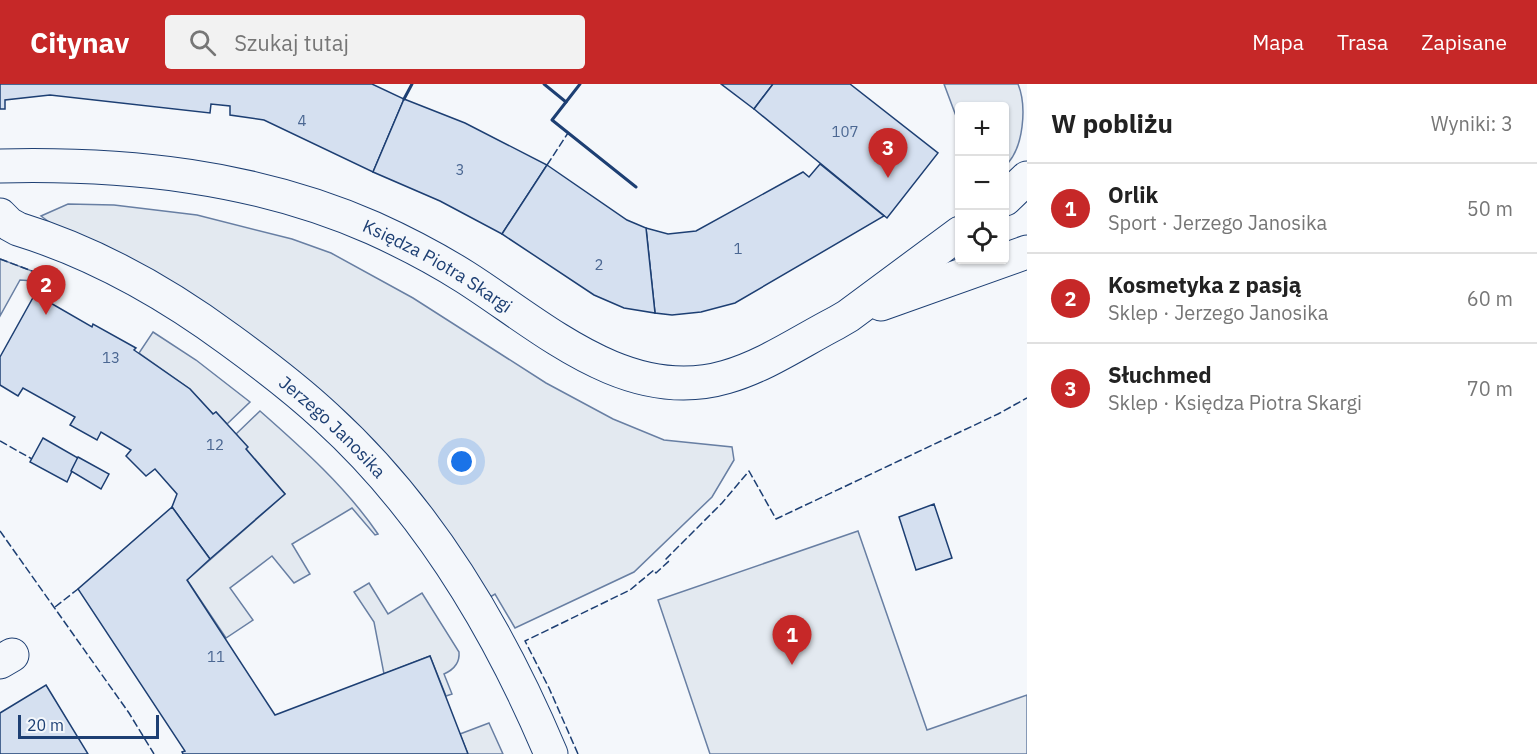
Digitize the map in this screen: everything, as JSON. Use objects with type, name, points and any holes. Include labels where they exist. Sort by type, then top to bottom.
[{"type":"street","name":"Księdza Piotra Skargi","points":[[0,166],[59,165],[150,170],[253,188],[314,205],[372,227],[433,258],[581,352],[612,368],[649,379],[686,382],[726,377],[764,361],[849,316],[1027,252]]},
{"type":"street","points":[[1009,195],[1027,178]]},
{"type":"street","name":"Jerzego Janosika","points":[[0,215],[18,229],[88,254],[166,296],[253,357],[327,418],[401,498],[440,551],[499,644],[551,754]]},
{"type":"street","name":"Księdza Piotra Skargi","points":[[849,316],[955,237]]},
{"type":"shaded area","points":[[944,84],[1018,84],[1021,93],[1022,127],[1016,149],[1009,161],[1009,102],[955,102],[955,113]]},
{"type":"shaded area","points":[[68,204],[114,205],[197,215],[292,239],[331,253],[413,298],[546,383],[613,419],[664,440],[732,447],[734,460],[712,497],[634,572],[515,628],[495,594],[487,599],[403,483],[41,216]]},
{"type":"shaded area","points":[[0,259],[40,274],[35,281],[20,280],[0,316]]},
{"type":"shaded area","points":[[153,332],[196,360],[250,402],[227,424],[216,412],[213,414],[190,389],[139,353]]},
{"type":"shaded area","points":[[260,411],[338,484],[378,534],[375,535],[352,508],[292,544],[310,574],[294,583],[272,556],[230,588],[253,620],[226,638],[187,580],[285,494],[236,434]]},
{"type":"shaded area","points":[[858,531],[927,730],[1027,695],[1027,754],[710,754],[658,600]]},
{"type":"shaded area","points":[[369,583],[388,614],[422,593],[459,652],[455,666],[444,674],[452,694],[446,696],[430,656],[384,674],[374,622],[354,592]]},
{"type":"shaded area","points":[[489,723],[503,754],[468,754],[460,734]]},
{"type":"building","points":[[0,84],[372,84],[404,99],[373,172],[264,120],[230,115],[230,106],[211,104],[210,113],[50,95],[5,100],[5,109],[0,109]]},
{"type":"building","points":[[721,84],[773,84],[754,109]]},
{"type":"building","points":[[773,84],[850,84],[938,153],[887,218],[754,109]]},
{"type":"building","points":[[404,99],[465,123],[547,165],[502,234],[440,201],[373,172]]},
{"type":"building","points":[[820,164],[884,216],[735,303],[701,312],[672,315],[655,313],[646,228],[668,234],[696,231],[803,172],[809,177]]},
{"type":"building","points":[[547,165],[627,220],[646,228],[655,313],[624,308],[594,295],[502,234]]},
{"type":"building","points":[[35,294],[92,327],[93,324],[136,348],[134,350],[190,389],[213,414],[216,412],[248,447],[246,449],[285,494],[210,559],[172,507],[177,494],[155,469],[146,476],[126,456],[131,450],[101,432],[97,440],[70,425],[75,417],[23,388],[18,396],[0,385],[0,357]]},
{"type":"building","points":[[43,438],[78,458],[67,482],[30,462]]},
{"type":"building","points":[[78,457],[109,474],[101,489],[71,471]]},
{"type":"building","points":[[934,504],[952,558],[916,570],[899,517]]},
{"type":"building","points":[[172,507],[210,559],[187,580],[275,715],[430,656],[468,754],[183,754],[182,752],[185,751],[78,589]]},
{"type":"building","points":[[46,685],[88,754],[0,754],[0,713]]},
{"type":"fence","points":[[547,165],[568,133]]},
{"type":"fence","points":[[0,259],[40,274]]},
{"type":"fence","points":[[578,754],[525,641],[630,590],[654,570],[656,573],[669,561],[666,559],[722,503],[749,471],[776,519],[998,414],[1027,398]]},
{"type":"fence","points":[[0,441],[32,459]]},
{"type":"fence","points":[[0,531],[129,713],[154,754]]},
{"type":"fence","points":[[55,607],[78,589]]},
{"type":"wall","points":[[404,99],[412,84]]},
{"type":"wall","points":[[544,84],[566,102]]},
{"type":"wall","points":[[580,84],[552,120],[636,187]]},
{"type":"place","name":"Słuchmed","points":[[888,178]]},
{"type":"place","name":"Kosmetyka z pasją","points":[[46,315]]},
{"type":"place","name":"Orlik","points":[[792,665]]}]
